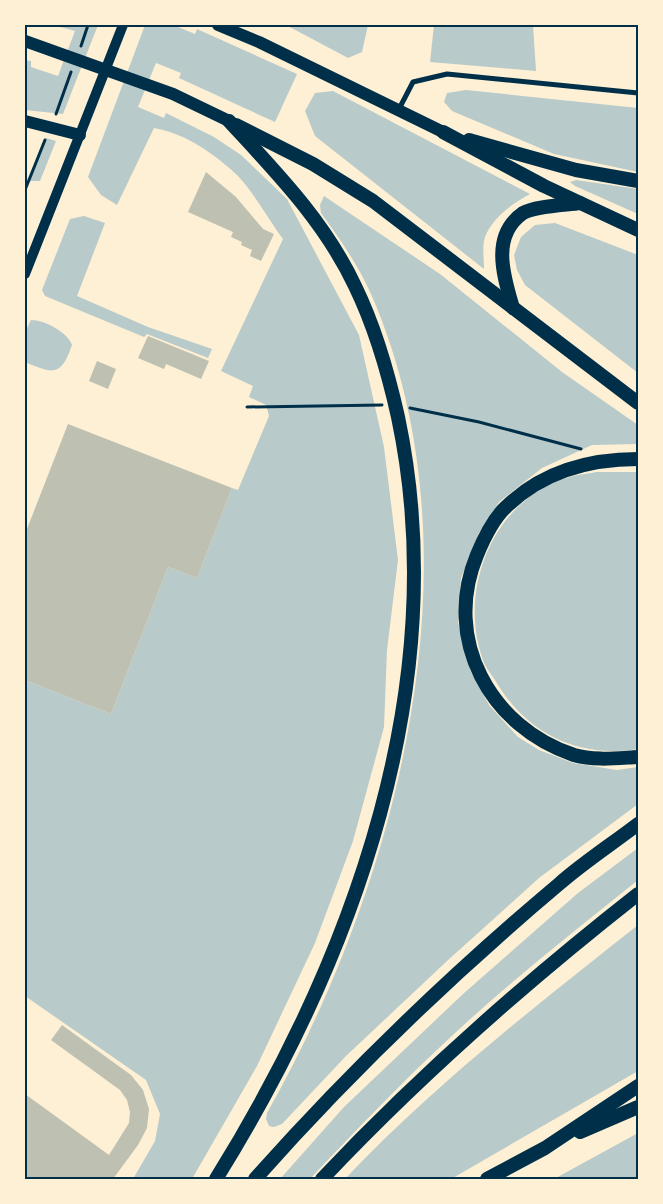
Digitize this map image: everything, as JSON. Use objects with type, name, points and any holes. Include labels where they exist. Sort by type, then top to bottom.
[{"type":"highway","points":[[229,122],[313,164],[373,201],[638,402]]},
{"type":"highway","points":[[216,1179],[248,1127],[308,1012],[356,891],[377,822],[398,739],[408,684],[414,621],[415,564],[405,452],[395,405],[379,344],[354,283],[302,201],[229,122]]},
{"type":"highway","points":[[443,132],[576,170],[638,181]]},
{"type":"highway","points":[[443,132],[580,203],[638,230]]},
{"type":"highway","points":[[513,308],[502,270],[501,250],[509,229],[524,212],[580,203]]},
{"type":"highway","points":[[638,459],[608,459],[559,471],[535,485],[506,507],[484,538],[472,566],[466,596],[467,627],[471,652],[479,674],[492,696],[509,717],[542,741],[575,756],[607,759],[638,757]]},
{"type":"highway","points":[[255,1179],[361,1064],[432,996],[560,882],[638,824]]},
{"type":"highway","points":[[322,1179],[370,1128],[474,1030],[545,967],[638,894]]},
{"type":"highway","points":[[545,1148],[638,1086]]},
{"type":"highway","points":[[487,1179],[545,1148],[638,1107]]},
{"type":"main road","points":[[25,274],[123,25]]},
{"type":"main road","points":[[218,25],[399,109],[443,132]]},
{"type":"main road","points":[[25,41],[173,94],[229,122]]},
{"type":"main road","points":[[25,121],[51,126],[80,135]]},
{"type":"street","points":[[399,109],[413,82],[446,74],[638,93]]},
{"type":"path","points":[[78,53],[88,25]]},
{"type":"path","points":[[25,190],[71,71]]},
{"type":"path","points":[[247,407],[395,405],[479,422],[573,446],[608,459]]},
{"type":"shaded area","points":[[53,25],[98,25],[63,114],[25,110],[25,60],[31,61],[31,67],[58,76],[75,31]]},
{"type":"shaded area","points":[[145,25],[173,25],[195,34],[197,29],[297,74],[275,122],[179,78],[181,73],[156,63],[138,107],[164,118],[166,113],[214,137],[241,155],[287,199],[359,335],[384,447],[398,560],[387,650],[384,727],[353,841],[315,943],[257,1066],[192,1179],[133,1179],[155,1141],[160,1114],[146,1080],[25,996],[25,680],[111,714],[168,567],[197,578],[232,488],[238,490],[269,416],[266,405],[249,397],[253,386],[221,371],[283,239],[250,190],[238,176],[210,153],[177,135],[154,128],[117,205],[101,195],[88,177]]},
{"type":"shaded area","points":[[286,25],[368,25],[362,52],[348,58]]},
{"type":"shaded area","points":[[434,25],[533,25],[536,71],[430,62]]},
{"type":"shaded area","points":[[466,90],[638,108],[638,172],[554,154],[452,111],[444,102],[447,93]]},
{"type":"shaded area","points":[[333,91],[530,194],[498,217],[488,230],[484,244],[484,269],[315,136],[305,111],[315,93]]},
{"type":"shaded area","points":[[46,138],[56,141],[40,181],[29,181]]},
{"type":"shaded area","points":[[576,180],[638,189],[638,214],[570,182]]},
{"type":"shaded area","points":[[324,196],[440,274],[562,372],[638,425],[638,444],[592,445],[542,468],[499,502],[479,533],[461,578],[458,622],[471,672],[489,705],[518,737],[539,750],[573,763],[617,770],[638,767],[638,804],[539,878],[346,1056],[282,1124],[274,1127],[269,1126],[266,1119],[267,1113],[314,1021],[355,922],[388,819],[411,712],[423,605],[421,498],[404,394],[371,294],[348,252],[321,213],[320,205]]},
{"type":"shaded area","points":[[84,216],[105,223],[77,296],[148,327],[212,349],[208,358],[147,334],[144,337],[45,296],[42,290],[70,219]]},
{"type":"shaded area","points":[[555,223],[638,255],[638,373],[525,285],[517,270],[514,255],[521,237],[535,225]]},
{"type":"shaded area","points":[[31,320],[43,322],[61,331],[69,340],[72,345],[60,368],[55,370],[43,369],[25,362],[25,332]]},
{"type":"shaded area","points":[[596,472],[638,472],[638,749],[594,750],[555,738],[537,727],[521,714],[507,698],[487,669],[482,657],[476,630],[475,602],[480,575],[489,548],[503,524],[521,504],[544,488],[573,476]]},
{"type":"shaded area","points":[[638,848],[638,880],[522,974],[455,1033],[381,1105],[310,1179],[280,1179],[344,1107],[463,994],[578,893]]},
{"type":"shaded area","points":[[638,925],[638,1071],[451,1179],[345,1179],[379,1144],[450,1078]]},
{"type":"shaded area","points":[[638,1133],[638,1179],[554,1179]]},
{"type":"building","points":[[206,172],[236,197],[263,229],[274,234],[261,261],[250,256],[252,250],[241,245],[242,242],[231,237],[233,232],[188,212]]},
{"type":"building","points":[[148,336],[209,361],[201,379],[166,364],[164,369],[138,358]]},
{"type":"building","points":[[97,361],[116,369],[108,389],[89,381]]},
{"type":"building","points":[[68,424],[232,488],[197,578],[168,567],[111,714],[25,680],[25,534]]},
{"type":"building","points":[[62,1025],[131,1075],[143,1090],[149,1109],[147,1128],[138,1145],[113,1179],[25,1179],[25,1094],[109,1155],[129,1123],[130,1112],[127,1100],[120,1090],[51,1040]]}]
